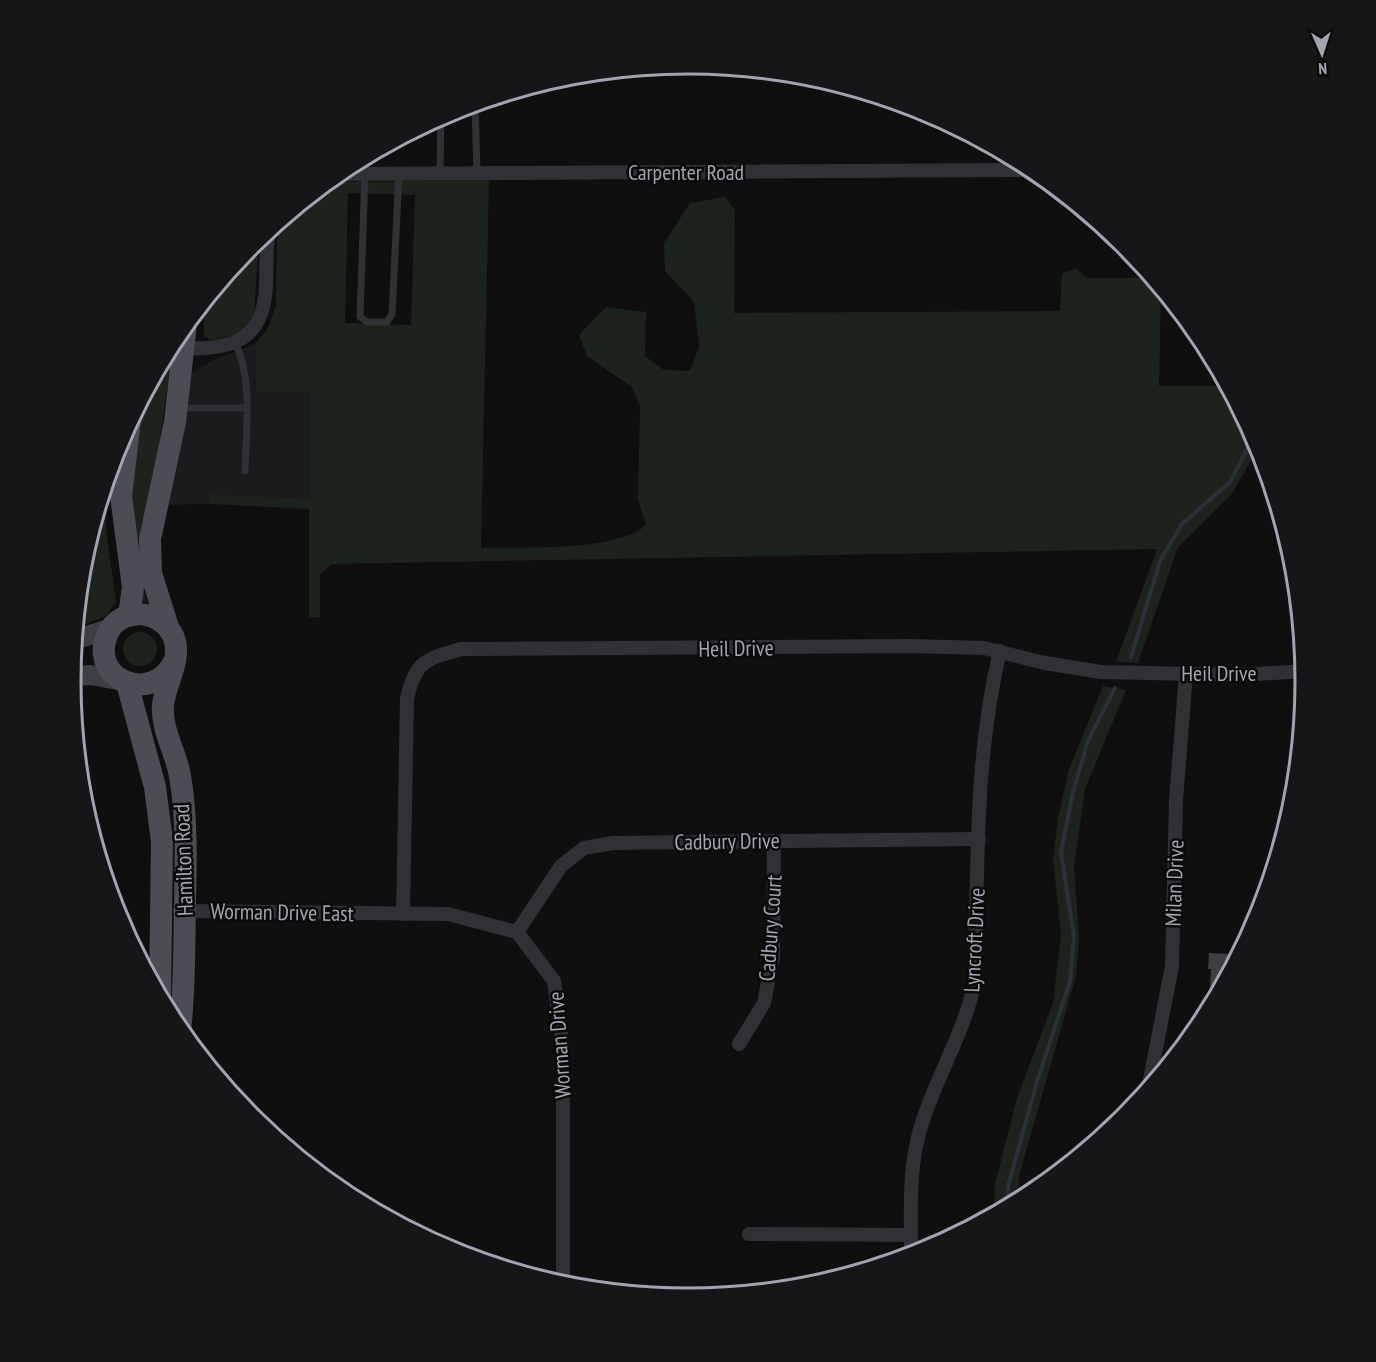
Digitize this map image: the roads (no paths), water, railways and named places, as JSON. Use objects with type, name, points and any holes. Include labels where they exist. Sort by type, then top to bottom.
[{"type":"main road","points":[[81,669],[143,685],[162,686],[174,662],[176,646],[151,573],[150,547],[178,408],[176,354]]},
{"type":"main road","points":[[120,678],[105,658],[104,646],[118,623],[133,587],[121,496],[126,451]]},
{"type":"main road","points":[[116,478],[114,507],[123,596],[118,623]]},
{"type":"main road","points":[[82,637],[118,623],[148,615],[168,627]]},
{"type":"main road","points":[[81,675],[120,678]]},
{"type":"main road","name":"Hamilton Road","points":[[120,678],[157,801],[162,841],[160,981]]},
{"type":"main road","name":"Hamilton Road","points":[[162,686],[156,723],[181,799],[185,838],[184,990],[181,1016]]},
{"type":"street","name":"Carpenter Road","points":[[354,173],[1016,170]]},
{"type":"street","points":[[180,348],[216,348],[236,344],[250,334],[265,305],[266,243]]},
{"type":"street","name":"Heil Drive","points":[[404,914],[407,699],[411,677],[425,659],[461,649],[910,646],[1000,651],[1045,663],[1101,672],[1186,674],[1296,671]]},
{"type":"street","name":"Lyncroft Drive","points":[[911,1245],[912,1167],[921,1124],[970,1006],[975,981],[984,739],[991,689],[1000,651]]},
{"type":"street","name":"Milan Drive","points":[[1151,1075],[1172,966],[1176,800],[1186,674]]},
{"type":"street","name":"Cadbury Drive","points":[[517,932],[561,866],[584,848],[612,843],[979,839]]},
{"type":"street","name":"Cadbury Court","points":[[739,1044],[764,1004],[773,957],[774,841]]},
{"type":"street","name":"Worman Drive East","points":[[160,910],[404,914]]},
{"type":"street","points":[[404,914],[448,914],[517,932]]},
{"type":"street","name":"Worman Drive","points":[[517,932],[554,981],[556,992],[563,1047],[563,1276]]},
{"type":"street","points":[[749,1234],[911,1235]]},
{"type":"lane","points":[[475,113],[477,172]]},
{"type":"lane","points":[[440,172],[441,127]]},
{"type":"lane","points":[[365,173],[360,317],[367,322],[387,322],[392,314],[399,172]]},
{"type":"lane","points":[[236,344],[244,369],[245,471]]},
{"type":"lane","points":[[178,408],[246,408]]},
{"type":"waterway","points":[[1131,657],[1160,561],[1182,524],[1230,482],[1248,447]]},
{"type":"waterway","points":[[1007,1197],[1008,1186],[1036,1085],[1070,981],[1074,937],[1061,852],[1073,792],[1088,741],[1115,688]]}]
